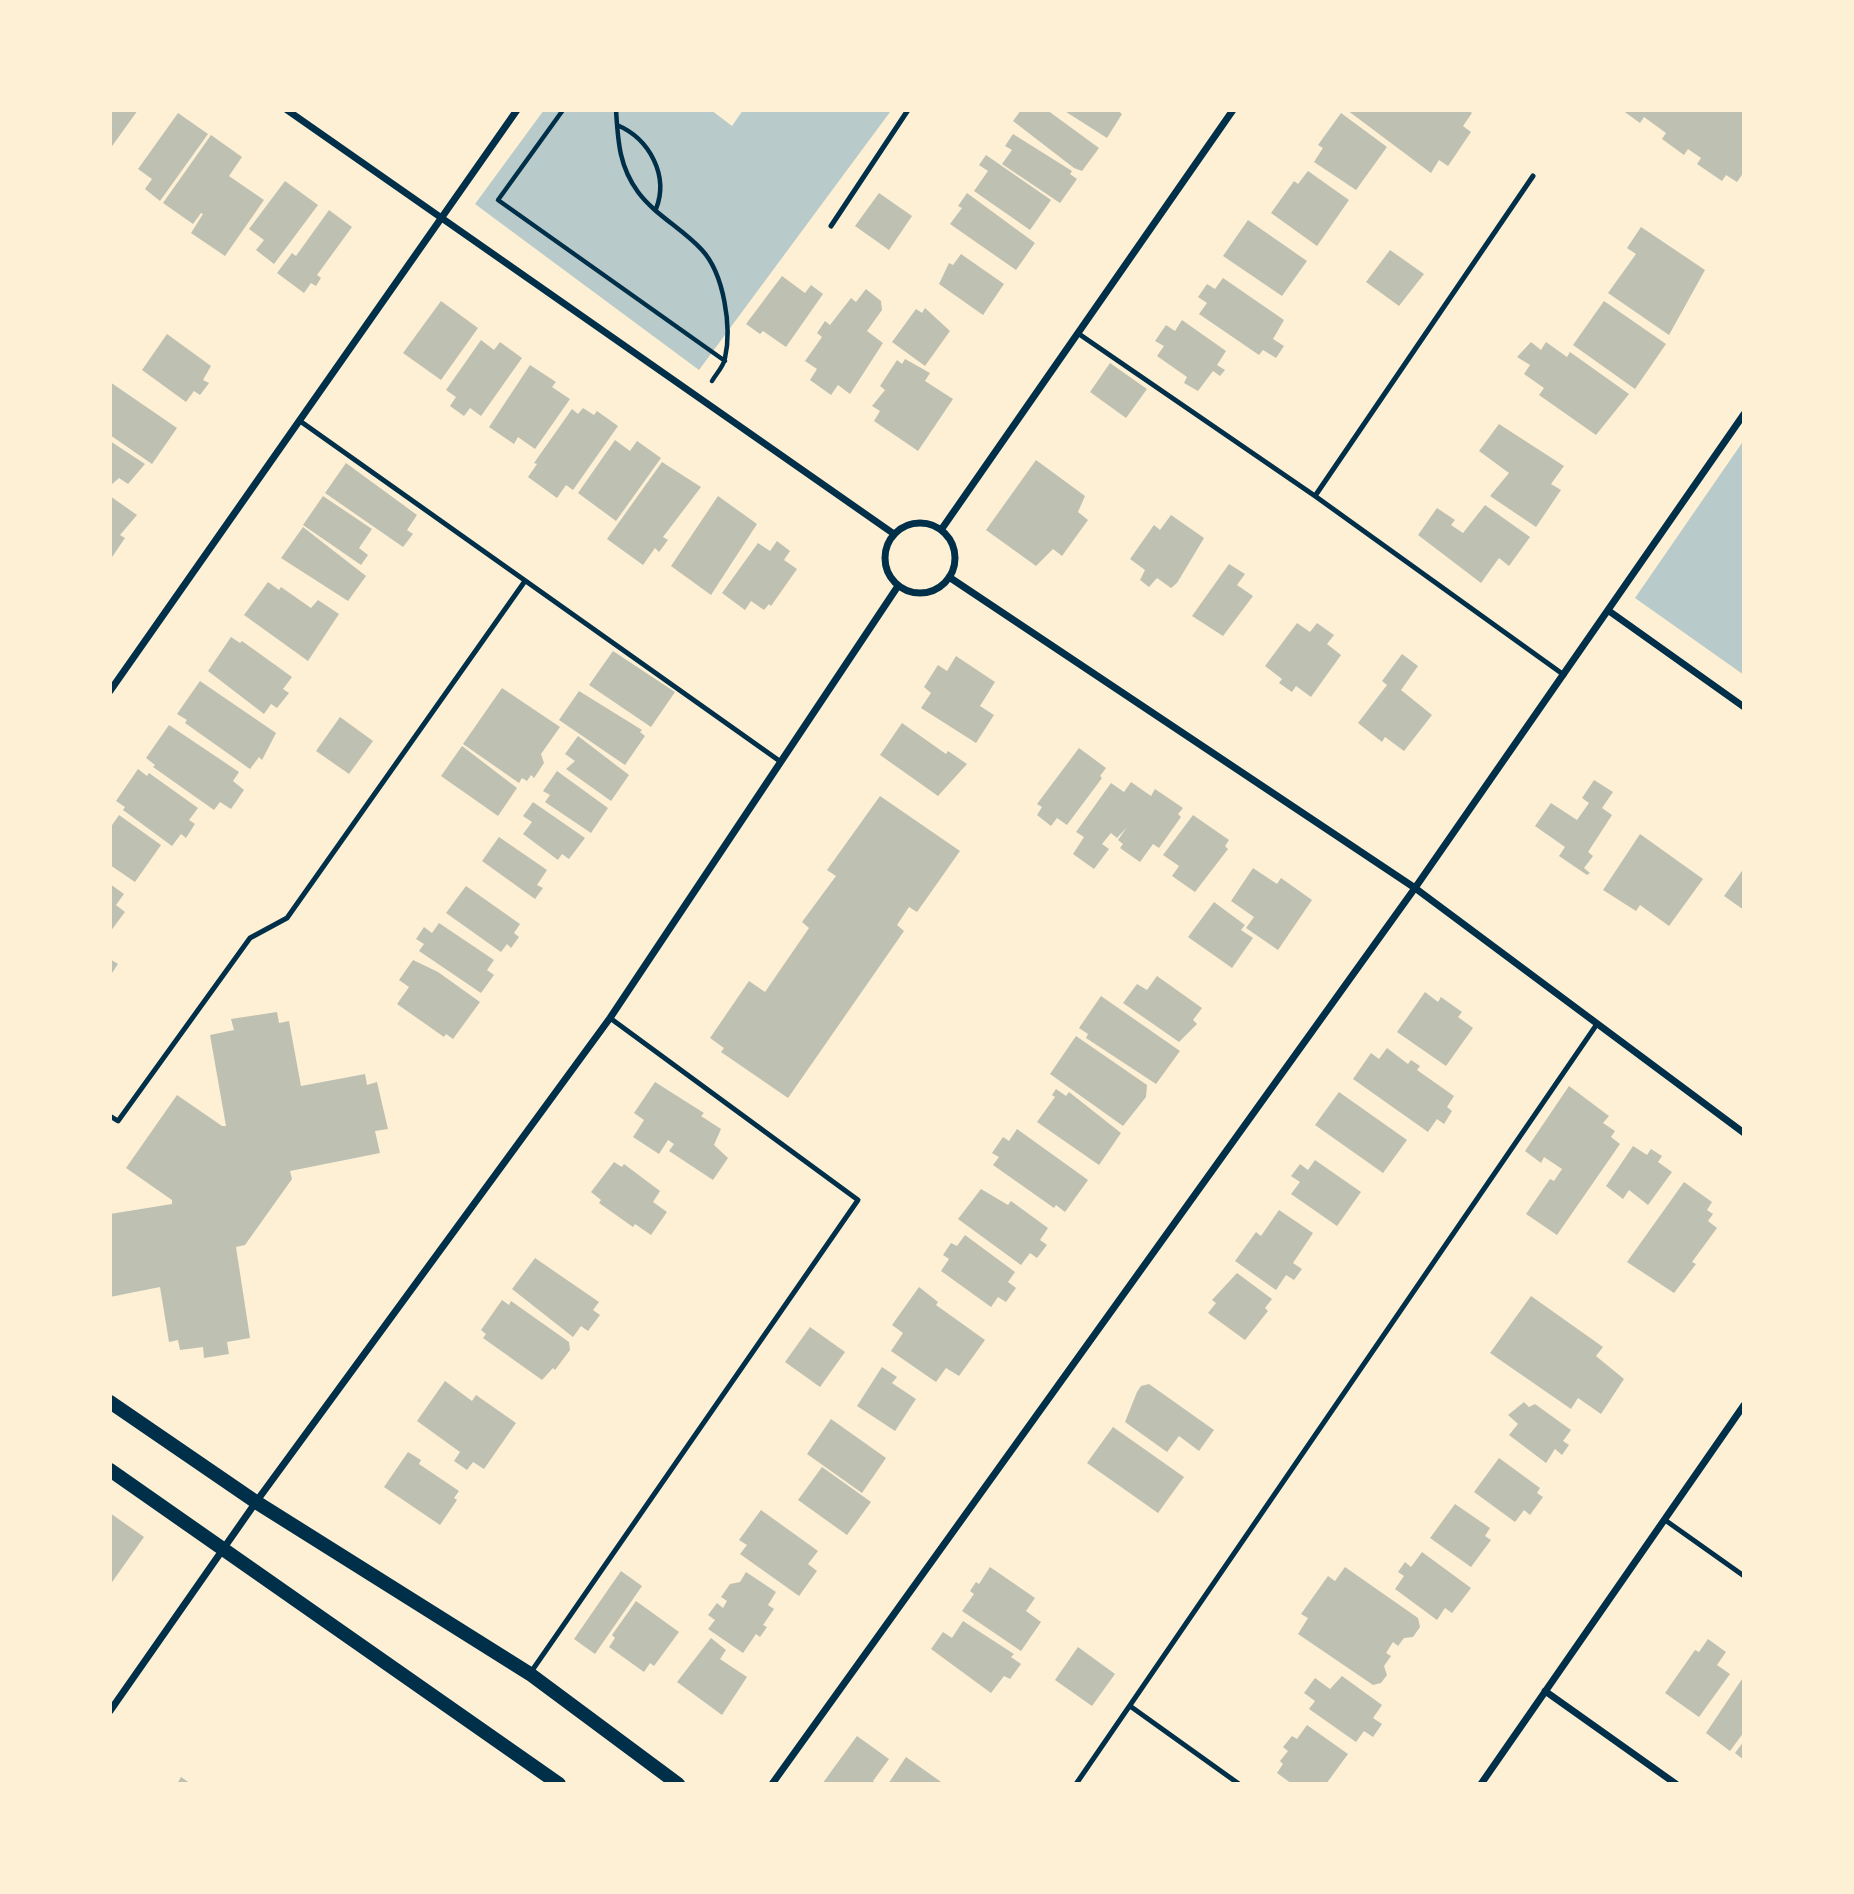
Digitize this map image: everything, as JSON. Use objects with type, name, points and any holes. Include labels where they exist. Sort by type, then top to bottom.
[{"type":"main road","points":[[110,1402],[256,1502],[530,1674],[678,1784]]},
{"type":"main road","points":[[110,1470],[559,1784]]},
{"type":"street","points":[[287,110],[894,534]]},
{"type":"street","points":[[110,691],[517,110]]},
{"type":"street","points":[[941,530],[1233,110]]},
{"type":"street","points":[[772,1784],[1415,888],[1744,414]]},
{"type":"street","points":[[914,523],[926,523],[941,530],[952,544],[955,555],[950,577],[941,586],[920,594],[898,586],[885,566],[887,544],[894,534],[914,523]]},
{"type":"street","points":[[950,577],[1415,888],[1744,1133]]},
{"type":"street","points":[[110,1711],[226,1550],[256,1502],[610,1018],[898,586]]},
{"type":"street","points":[[1609,611],[1744,707]]},
{"type":"street","points":[[1481,1784],[1744,1405]]},
{"type":"street","points":[[1545,1692],[1676,1784]]},
{"type":"lane","points":[[831,226],[908,110]]},
{"type":"lane","points":[[1315,496],[1533,176]]},
{"type":"lane","points":[[1079,334],[1315,496],[1564,675]]},
{"type":"lane","points":[[300,421],[781,762]]},
{"type":"lane","points":[[110,1116],[118,1121],[250,938],[288,918],[525,581]]},
{"type":"lane","points":[[530,1674],[858,1200],[610,1018]]},
{"type":"lane","points":[[1076,1784],[1597,1024]]},
{"type":"lane","points":[[1665,1520],[1744,1576]]},
{"type":"lane","points":[[1130,1706],[1239,1784]]},
{"type":"path","points":[[563,110],[498,200],[725,361]]},
{"type":"path","points":[[616,110],[617,147],[625,169],[639,193],[704,252],[716,277],[725,318],[725,361],[700,399]]},
{"type":"path","points":[[616,125],[642,143],[656,165],[662,188],[656,209]]},
{"type":"shaded area","points":[[544,110],[711,110],[732,126],[743,110],[890,112],[699,370],[475,204]]},
{"type":"shaded area","points":[[1744,440],[1744,675],[1635,598]]},
{"type":"building","points":[[110,110],[138,110],[110,149]]},
{"type":"building","points":[[1021,110],[1047,110],[1099,148],[1082,171],[1074,168],[1013,121]]},
{"type":"building","points":[[1063,110],[1117,110],[1122,114],[1107,138]]},
{"type":"building","points":[[1347,110],[1468,110],[1472,113],[1463,126],[1471,132],[1448,166],[1439,160],[1431,173]]},
{"type":"building","points":[[1622,110],[1744,110],[1744,172],[1737,182],[1726,175],[1722,181],[1697,164],[1701,158],[1688,149],[1684,155],[1662,139],[1666,133],[1644,117],[1640,123]]},
{"type":"building","points":[[178,113],[208,134],[160,201],[145,189],[152,179],[138,169]]},
{"type":"building","points":[[1341,113],[1387,147],[1356,190],[1314,162],[1323,148],[1318,145]]},
{"type":"building","points":[[1013,134],[1072,171],[1070,174],[1077,179],[1060,203],[1002,164],[1012,150],[1005,146]]},
{"type":"building","points":[[211,135],[242,157],[229,176],[264,200],[225,256],[191,233],[203,214],[201,213],[193,224],[163,203]]},
{"type":"building","points":[[986,155],[1051,200],[1030,230],[974,191],[988,171],[979,165]]},
{"type":"building","points":[[1308,171],[1349,200],[1317,246],[1271,213],[1294,181],[1298,184]]},
{"type":"building","points":[[285,181],[318,205],[274,264],[256,250],[264,240],[249,229]]},
{"type":"building","points":[[879,193],[912,216],[889,250],[855,226]]},
{"type":"building","points":[[967,193],[1035,243],[1016,270],[950,224],[962,208],[958,206]]},
{"type":"building","points":[[329,210],[352,227],[317,275],[321,278],[316,286],[311,283],[304,293],[277,273],[292,253],[296,256]]},
{"type":"building","points":[[1248,220],[1307,261],[1282,296],[1223,256]]},
{"type":"building","points":[[1641,227],[1705,270],[1669,335],[1608,293],[1636,254],[1627,248]]},
{"type":"building","points":[[1390,250],[1424,274],[1399,306],[1366,282]]},
{"type":"building","points":[[961,254],[1004,284],[983,315],[939,284],[949,263],[953,265]]},
{"type":"building","points":[[782,276],[805,293],[811,285],[823,294],[786,347],[763,331],[760,334],[746,324]]},
{"type":"building","points":[[1223,278],[1284,320],[1273,339],[1284,346],[1276,358],[1263,350],[1259,355],[1199,314],[1207,303],[1198,297],[1207,284],[1215,289]]},
{"type":"building","points":[[866,289],[881,301],[882,310],[867,331],[883,343],[850,394],[838,385],[831,395],[810,380],[817,369],[805,361],[822,337],[817,333],[825,321],[830,325],[851,298],[856,302]]},
{"type":"building","points":[[441,301],[478,328],[441,380],[403,353]]},
{"type":"building","points":[[1604,301],[1666,344],[1635,389],[1573,345]]},
{"type":"building","points":[[925,308],[950,331],[925,366],[892,342],[916,309],[922,313]]},
{"type":"building","points":[[1182,320],[1226,351],[1217,365],[1225,370],[1220,376],[1213,371],[1198,391],[1184,383],[1187,377],[1157,356],[1164,346],[1155,341],[1166,325],[1175,331]]},
{"type":"building","points":[[167,334],[211,366],[203,380],[209,383],[200,395],[194,391],[186,402],[142,370]]},
{"type":"building","points":[[481,340],[494,350],[500,342],[522,358],[481,416],[470,408],[464,416],[450,406],[456,397],[446,390]]},
{"type":"building","points":[[1531,342],[1541,350],[1546,342],[1567,357],[1570,352],[1629,394],[1596,435],[1539,395],[1544,388],[1524,374],[1530,365],[1517,357]]},
{"type":"building","points":[[905,359],[930,373],[925,381],[953,399],[918,451],[874,421],[880,411],[872,406],[885,390],[880,386],[897,360],[902,364]]},
{"type":"building","points":[[1110,363],[1147,389],[1126,418],[1090,392]]},
{"type":"building","points":[[530,365],[556,382],[552,387],[570,399],[535,449],[518,437],[514,444],[489,427]]},
{"type":"building","points":[[110,382],[177,428],[152,464],[110,435]]},
{"type":"building","points":[[583,408],[594,415],[597,411],[618,426],[573,490],[566,485],[557,498],[528,477],[537,464],[534,463],[572,409],[578,414]]},
{"type":"building","points":[[1499,424],[1564,466],[1551,484],[1561,490],[1536,527],[1490,496],[1509,473],[1479,451]]},
{"type":"building","points":[[615,440],[630,451],[637,441],[661,458],[616,521],[578,493]]},
{"type":"building","points":[[110,441],[145,464],[128,484],[119,478],[110,486]]},
{"type":"building","points":[[1036,460],[1085,496],[1078,512],[1088,520],[1062,556],[1053,549],[1036,566],[986,530]]},
{"type":"building","points":[[662,462],[701,487],[663,537],[668,540],[659,552],[655,548],[643,565],[607,539]]},
{"type":"building","points":[[346,463],[417,515],[407,530],[413,534],[403,547],[325,493]]},
{"type":"building","points":[[110,496],[137,515],[120,535],[125,538],[110,560]]},
{"type":"building","points":[[323,496],[372,529],[359,548],[368,555],[361,565],[303,525]]},
{"type":"building","points":[[718,496],[757,524],[711,595],[671,566]]},
{"type":"building","points":[[1485,505],[1530,537],[1509,566],[1499,558],[1481,583],[1418,535],[1437,508],[1455,520],[1451,525],[1463,533]]},
{"type":"building","points":[[1171,515],[1204,538],[1177,583],[1171,588],[1157,578],[1149,587],[1140,580],[1145,570],[1130,559],[1154,525],[1160,530]]},
{"type":"building","points":[[303,527],[366,576],[348,601],[281,558]]},
{"type":"building","points":[[777,541],[790,551],[784,560],[797,569],[771,606],[769,604],[764,610],[751,601],[745,610],[722,593],[758,543],[770,551]]},
{"type":"building","points":[[1229,564],[1245,574],[1237,585],[1253,596],[1223,636],[1192,616]]},
{"type":"building","points":[[268,582],[279,590],[281,587],[311,608],[318,600],[339,614],[308,661],[244,615]]},
{"type":"building","points":[[1297,623],[1310,632],[1317,623],[1334,635],[1327,644],[1341,655],[1311,697],[1296,686],[1292,692],[1279,683],[1282,679],[1265,666]]},
{"type":"building","points":[[231,637],[240,643],[242,641],[292,677],[283,689],[289,693],[277,708],[271,704],[264,714],[208,671]]},
{"type":"building","points":[[613,651],[675,692],[651,727],[589,685]]},
{"type":"building","points":[[1402,654],[1418,666],[1401,690],[1432,715],[1404,751],[1385,737],[1382,742],[1358,723],[1387,685],[1382,681]]},
{"type":"building","points":[[956,656],[995,682],[980,706],[994,715],[976,743],[921,708],[931,693],[924,687],[938,665],[947,671]]},
{"type":"building","points":[[200,681],[276,733],[262,760],[259,757],[250,769],[185,723],[187,720],[177,714]]},
{"type":"building","points":[[502,688],[560,727],[541,754],[544,763],[534,778],[531,775],[527,781],[522,778],[519,783],[463,744]]},
{"type":"building","points":[[579,691],[642,730],[640,732],[645,736],[625,765],[559,720]]},
{"type":"building","points":[[340,717],[373,741],[349,774],[316,751]]},
{"type":"building","points":[[902,723],[946,754],[948,751],[967,764],[938,796],[880,755]]},
{"type":"building","points":[[169,725],[239,772],[233,781],[244,790],[231,809],[220,802],[214,810],[153,767],[155,765],[146,758]]},
{"type":"building","points":[[578,736],[629,775],[611,801],[566,769],[575,761],[565,754]]},
{"type":"building","points":[[462,746],[517,788],[498,816],[441,776]]},
{"type":"building","points":[[1079,748],[1106,768],[1100,776],[1102,778],[1067,825],[1057,818],[1051,826],[1037,815],[1042,807],[1037,804]]},
{"type":"building","points":[[138,769],[147,776],[149,773],[198,808],[189,820],[195,824],[186,838],[181,834],[172,846],[123,810],[125,807],[116,801]]},
{"type":"building","points":[[557,771],[608,808],[591,833],[545,802],[550,795],[543,791]]},
{"type":"building","points":[[1594,780],[1613,792],[1602,808],[1612,815],[1588,852],[1593,856],[1584,868],[1590,873],[1587,875],[1559,856],[1565,847],[1535,826],[1551,803],[1577,820],[1589,803],[1582,798]]},
{"type":"building","points":[[1131,782],[1151,796],[1155,789],[1183,808],[1178,814],[1181,817],[1159,848],[1153,844],[1140,862],[1120,848],[1123,844],[1118,840],[1127,827],[1117,838],[1111,833],[1102,844],[1109,849],[1094,869],[1073,854],[1084,837],[1076,832],[1111,783],[1124,792]]},
{"type":"building","points":[[880,796],[960,851],[917,912],[909,907],[897,925],[904,931],[788,1098],[721,1052],[724,1048],[710,1038],[749,981],[765,992],[809,928],[802,922],[836,876],[827,870]]},
{"type":"building","points":[[533,802],[585,838],[569,859],[562,854],[558,860],[523,834],[532,822],[523,816]]},
{"type":"building","points":[[119,815],[161,845],[135,882],[110,865],[110,828]]},
{"type":"building","points":[[1193,815],[1229,840],[1225,846],[1228,849],[1195,892],[1172,876],[1179,866],[1163,855]]},
{"type":"building","points":[[1640,834],[1703,879],[1669,926],[1640,905],[1636,911],[1603,890]]},
{"type":"building","points":[[499,837],[547,870],[537,885],[543,888],[535,899],[482,861]]},
{"type":"building","points":[[1253,868],[1277,884],[1281,878],[1312,900],[1278,950],[1246,928],[1254,917],[1231,901]]},
{"type":"building","points":[[1744,868],[1744,910],[1724,896]]},
{"type":"building","points":[[110,884],[124,894],[116,905],[125,912],[110,932]]},
{"type":"building","points":[[466,886],[520,924],[514,933],[519,937],[511,948],[507,944],[501,952],[446,913]]},
{"type":"building","points":[[1214,902],[1245,925],[1241,930],[1253,938],[1232,968],[1188,937]]},
{"type":"building","points":[[439,923],[494,960],[487,970],[494,975],[481,993],[419,951],[424,944],[416,939],[424,927],[432,933]]},
{"type":"building","points":[[110,959],[118,964],[110,976]]},
{"type":"building","points":[[413,960],[438,972],[480,1002],[453,1039],[446,1034],[444,1037],[397,1004],[409,987],[399,980]]},
{"type":"building","points":[[1157,976],[1202,1008],[1193,1020],[1197,1024],[1179,1042],[1123,1003],[1137,984],[1147,990]]},
{"type":"building","points":[[1425,992],[1438,1002],[1441,997],[1462,1012],[1458,1017],[1473,1028],[1446,1066],[1397,1032]]},
{"type":"building","points":[[1101,996],[1180,1051],[1156,1084],[1086,1038],[1088,1034],[1079,1028]]},
{"type":"building","points":[[277,1012],[279,1023],[289,1021],[301,1086],[365,1074],[367,1085],[377,1082],[388,1129],[375,1131],[380,1153],[290,1171],[292,1179],[245,1245],[236,1247],[250,1338],[227,1342],[229,1354],[204,1358],[203,1347],[180,1350],[178,1340],[169,1342],[160,1287],[110,1297],[110,1214],[172,1204],[172,1200],[126,1168],[177,1095],[222,1126],[226,1126],[210,1035],[234,1030],[231,1019]]},
{"type":"building","points":[[1076,1036],[1147,1085],[1146,1097],[1123,1126],[1050,1074]]},
{"type":"building","points":[[1387,1048],[1408,1064],[1411,1060],[1420,1066],[1417,1070],[1454,1096],[1447,1107],[1452,1111],[1444,1124],[1437,1119],[1428,1132],[1353,1079],[1371,1053],[1379,1059]]},
{"type":"building","points":[[655,1082],[704,1113],[701,1116],[721,1129],[714,1145],[728,1158],[713,1180],[669,1151],[674,1144],[668,1140],[659,1154],[633,1137],[644,1120],[634,1113]]},
{"type":"building","points":[[1569,1086],[1609,1116],[1603,1123],[1615,1131],[1611,1137],[1620,1144],[1557,1235],[1526,1214],[1550,1179],[1554,1181],[1562,1169],[1544,1157],[1541,1163],[1525,1151]]},
{"type":"building","points":[[1056,1089],[1066,1096],[1069,1092],[1121,1133],[1099,1165],[1037,1122],[1055,1097],[1052,1095]]},
{"type":"building","points":[[1339,1092],[1407,1140],[1383,1173],[1315,1125]]},
{"type":"building","points":[[1017,1129],[1088,1180],[1065,1212],[1056,1205],[1054,1208],[993,1165],[999,1157],[992,1153],[1003,1137],[1009,1141]]},
{"type":"building","points":[[1633,1146],[1647,1155],[1651,1149],[1662,1156],[1658,1162],[1672,1172],[1648,1205],[1629,1190],[1623,1199],[1606,1186]]},
{"type":"building","points":[[1315,1160],[1361,1192],[1337,1226],[1291,1194],[1300,1182],[1291,1176],[1300,1164],[1308,1170]]},
{"type":"building","points":[[614,1162],[622,1167],[624,1164],[660,1191],[653,1202],[667,1212],[651,1235],[635,1224],[633,1227],[599,1203],[601,1200],[591,1192]]},
{"type":"building","points":[[1684,1182],[1712,1202],[1707,1210],[1713,1214],[1708,1221],[1717,1228],[1692,1262],[1696,1264],[1674,1293],[1627,1262]]},
{"type":"building","points":[[981,1189],[1008,1205],[1011,1201],[1048,1228],[1040,1240],[1047,1245],[1037,1258],[1030,1253],[1021,1265],[958,1219]]},
{"type":"building","points":[[1279,1210],[1313,1233],[1293,1263],[1302,1269],[1294,1280],[1286,1275],[1276,1290],[1235,1261],[1256,1232],[1261,1236]]},
{"type":"building","points":[[965,1235],[1015,1272],[1008,1282],[1016,1288],[1006,1302],[998,1297],[991,1307],[941,1271],[949,1259],[943,1255],[951,1243],[957,1246]]},
{"type":"building","points":[[535,1258],[599,1302],[593,1310],[600,1315],[588,1331],[581,1326],[573,1337],[512,1289]]},
{"type":"building","points":[[1237,1273],[1272,1299],[1265,1308],[1268,1311],[1245,1340],[1208,1313],[1216,1303],[1212,1300]]},
{"type":"building","points":[[919,1287],[938,1302],[936,1305],[985,1340],[959,1376],[946,1368],[936,1382],[891,1351],[903,1333],[892,1325]]},
{"type":"building","points":[[1531,1296],[1603,1347],[1596,1356],[1624,1379],[1601,1414],[1578,1398],[1571,1409],[1490,1353]]},
{"type":"building","points":[[502,1300],[509,1305],[511,1301],[569,1342],[570,1350],[555,1370],[553,1368],[542,1380],[483,1338],[486,1334],[481,1330]]},
{"type":"building","points":[[810,1327],[845,1352],[820,1387],[785,1362]]},
{"type":"building","points":[[882,1367],[897,1377],[892,1383],[916,1399],[895,1431],[857,1406]]},
{"type":"building","points":[[445,1381],[472,1401],[476,1395],[516,1423],[484,1469],[473,1462],[467,1470],[454,1461],[460,1452],[417,1421]]},
{"type":"building","points":[[1149,1384],[1214,1430],[1199,1451],[1179,1436],[1167,1452],[1125,1422],[1137,1392],[1141,1386]]},
{"type":"building","points":[[1524,1402],[1529,1407],[1535,1404],[1571,1430],[1563,1441],[1569,1445],[1562,1455],[1555,1449],[1546,1463],[1509,1435],[1518,1424],[1508,1415]]},
{"type":"building","points":[[831,1419],[886,1458],[862,1493],[807,1454]]},
{"type":"building","points":[[1113,1427],[1184,1477],[1158,1513],[1087,1463]]},
{"type":"building","points":[[408,1452],[421,1460],[419,1464],[459,1491],[454,1498],[457,1500],[440,1525],[384,1487]]},
{"type":"building","points":[[1499,1458],[1540,1488],[1537,1493],[1543,1497],[1530,1515],[1524,1510],[1515,1522],[1474,1492]]},
{"type":"building","points":[[822,1467],[871,1502],[847,1535],[798,1500]]},
{"type":"building","points":[[1455,1504],[1490,1528],[1485,1536],[1491,1540],[1471,1567],[1430,1538]]},
{"type":"building","points":[[761,1510],[818,1551],[808,1564],[817,1571],[799,1596],[740,1554],[747,1545],[739,1540]]},
{"type":"building","points":[[110,1513],[144,1537],[110,1585]]},
{"type":"building","points":[[1422,1552],[1471,1588],[1452,1613],[1445,1608],[1437,1620],[1395,1589],[1404,1576],[1398,1572],[1405,1562],[1411,1567]]},
{"type":"building","points":[[990,1567],[1035,1598],[1026,1611],[1041,1622],[1021,1651],[962,1611],[974,1594],[970,1591],[976,1582],[979,1584]]},
{"type":"building","points":[[1345,1567],[1418,1618],[1420,1627],[1413,1637],[1404,1638],[1398,1646],[1393,1642],[1386,1653],[1391,1656],[1384,1666],[1387,1675],[1381,1683],[1373,1685],[1298,1634],[1308,1618],[1301,1614],[1328,1576],[1335,1581]]},
{"type":"building","points":[[621,1571],[642,1586],[595,1654],[574,1639]]},
{"type":"building","points":[[746,1572],[776,1592],[768,1605],[774,1609],[763,1625],[767,1627],[760,1637],[756,1634],[743,1653],[708,1629],[715,1620],[708,1615],[717,1603],[723,1608],[727,1601],[721,1597],[730,1584],[740,1582]]},
{"type":"building","points":[[636,1601],[679,1632],[654,1666],[650,1663],[644,1672],[609,1647],[615,1638],[612,1635]]},
{"type":"building","points":[[963,1621],[1014,1654],[1011,1657],[1021,1664],[1010,1679],[1004,1676],[991,1693],[931,1649],[943,1632],[952,1638]]},
{"type":"building","points":[[711,1638],[726,1650],[720,1659],[747,1677],[722,1715],[677,1682]]},
{"type":"building","points":[[1708,1639],[1726,1652],[1717,1665],[1730,1674],[1699,1717],[1665,1693],[1695,1650],[1699,1652]]},
{"type":"building","points":[[1078,1647],[1115,1674],[1092,1706],[1055,1680]]},
{"type":"building","points":[[1342,1676],[1382,1705],[1373,1718],[1382,1724],[1373,1737],[1364,1731],[1356,1742],[1309,1709],[1315,1701],[1304,1693],[1315,1678],[1330,1689]]},
{"type":"building","points":[[1744,1676],[1744,1732],[1730,1751],[1706,1733]]},
{"type":"building","points":[[1307,1725],[1348,1754],[1326,1784],[1292,1784],[1277,1773],[1283,1764],[1280,1761],[1288,1751],[1283,1747],[1292,1736],[1297,1739]]},
{"type":"building","points":[[857,1736],[889,1759],[873,1781],[877,1784],[822,1784]]},
{"type":"building","points":[[1744,1741],[1744,1760],[1735,1753]]},
{"type":"building","points":[[906,1757],[944,1784],[888,1784]]},
{"type":"building","points":[[181,1777],[191,1784],[177,1784]]}]
